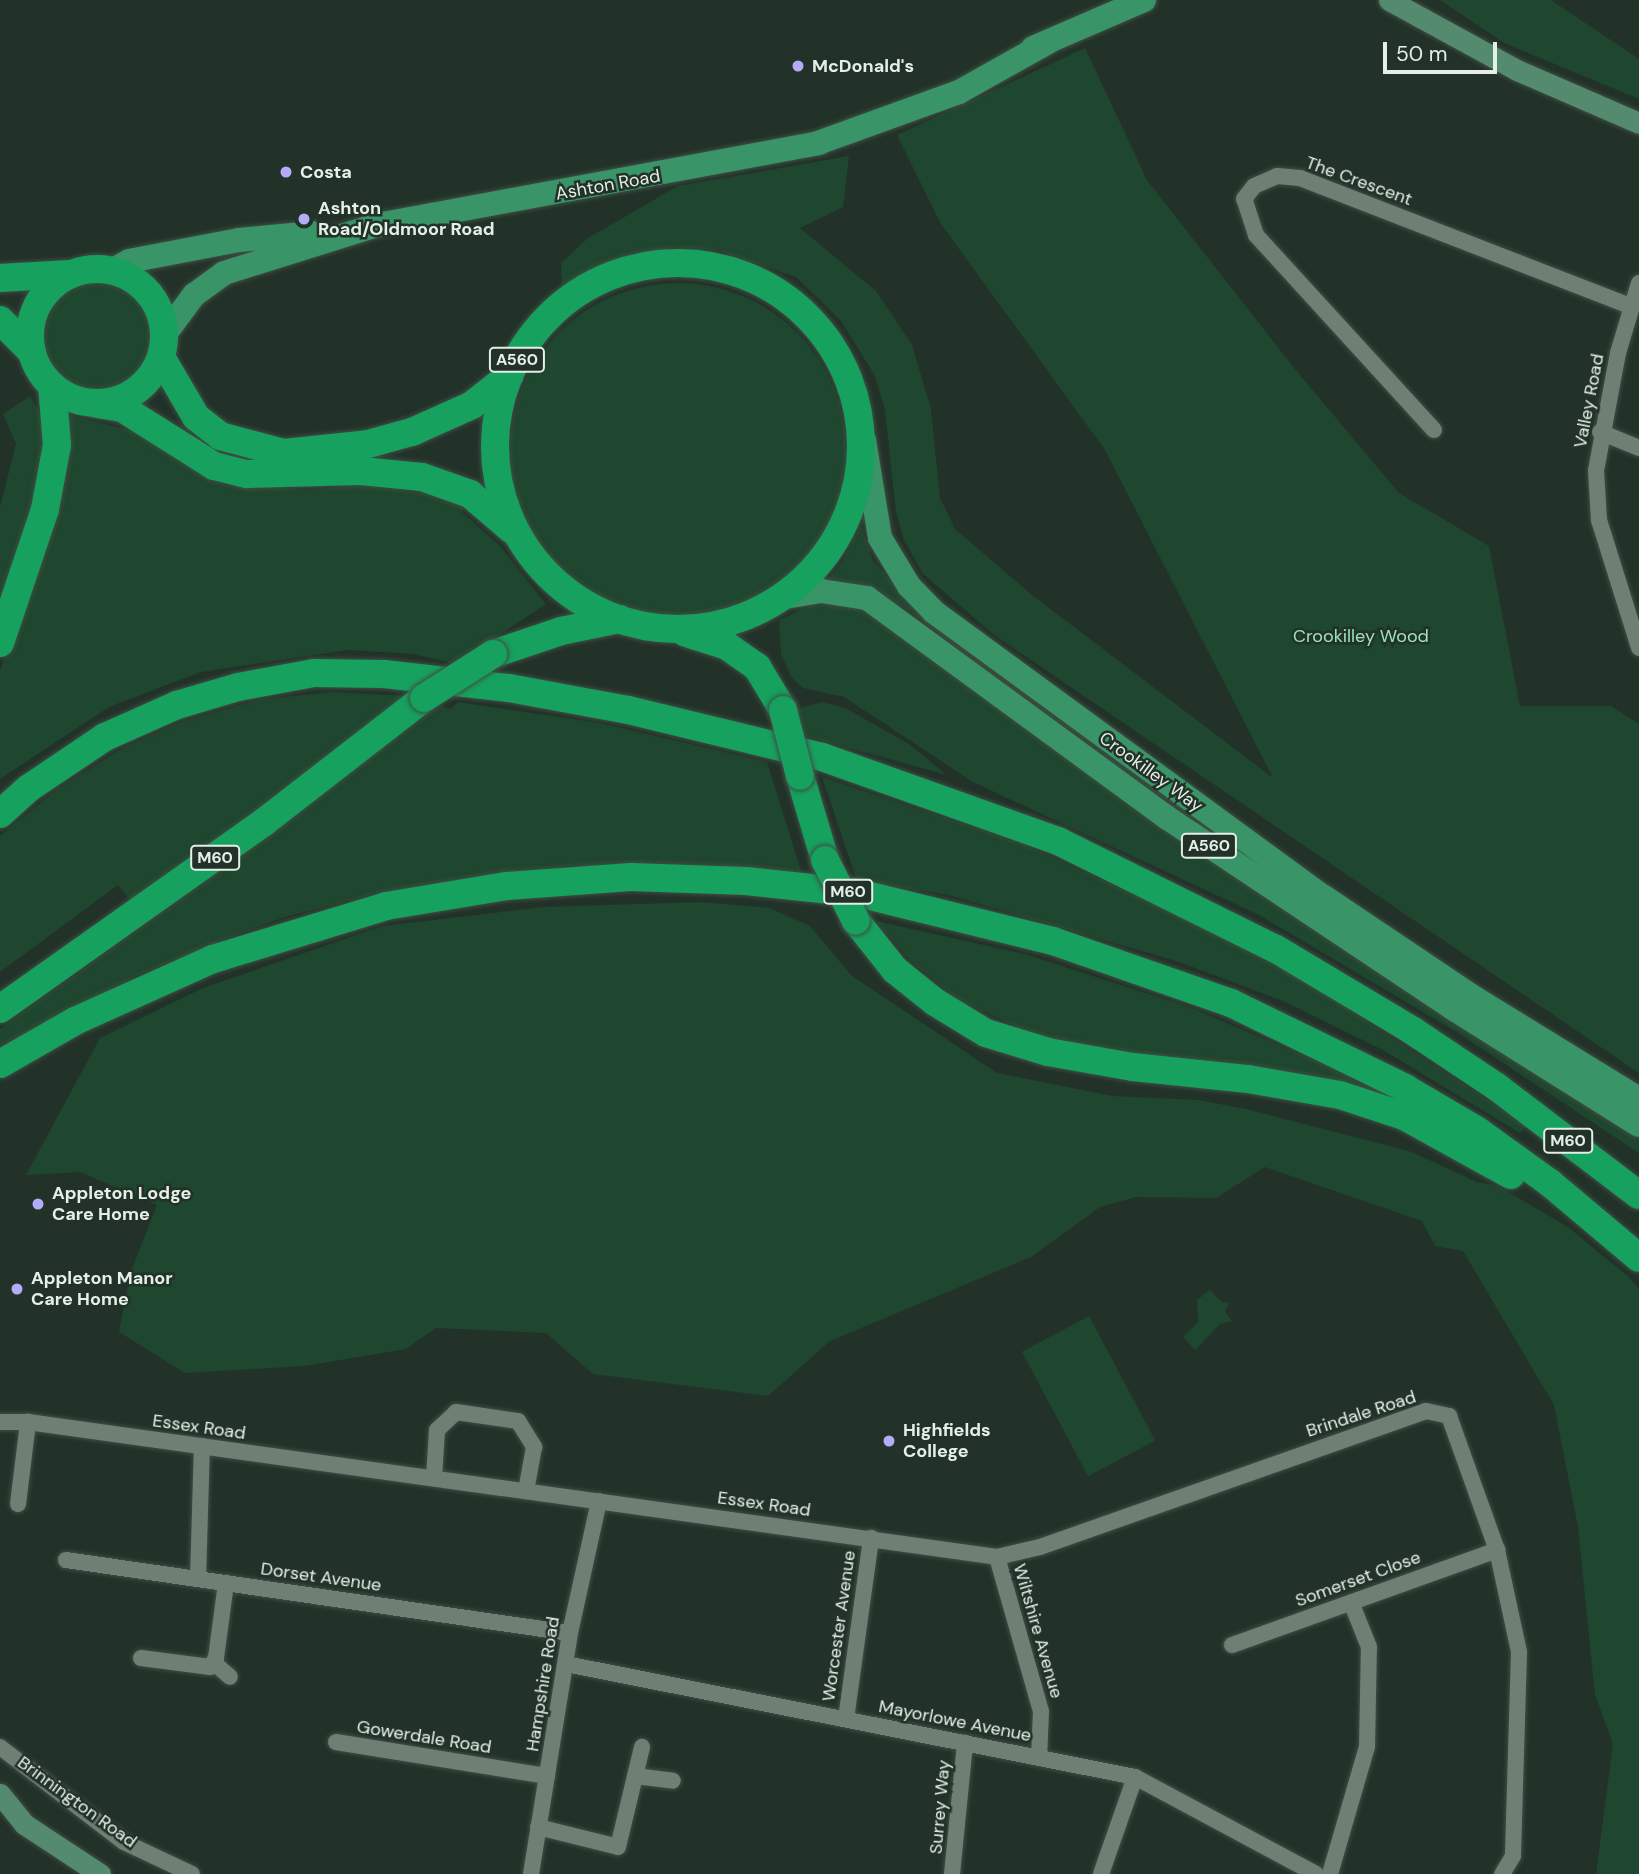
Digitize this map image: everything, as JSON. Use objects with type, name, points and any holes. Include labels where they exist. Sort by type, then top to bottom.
[{"type":"highway","name":"A560","points":[[52,386],[81,402],[122,408],[214,466],[247,474],[360,471],[447,483],[482,502],[514,531],[553,579],[588,605],[620,619],[672,629],[722,623],[779,598],[811,572],[840,531],[853,499],[863,440],[852,383],[839,355],[820,330],[783,296],[723,268],[685,263],[642,266],[610,276],[554,311],[524,347],[510,374],[496,424],[496,456],[514,531]]},
{"type":"highway","points":[[0,278],[113,270]]},
{"type":"highway","name":"A560","points":[[113,270],[136,280],[151,295],[163,345],[181,394],[204,423],[220,436],[249,447],[284,453],[368,443],[412,432],[472,405],[510,374]]},
{"type":"highway","points":[[32,352],[33,315],[48,291],[70,274]]},
{"type":"highway","points":[[0,320],[32,352],[52,386],[57,445],[45,509],[0,642]]},
{"type":"highway","points":[[97,404],[137,391],[163,345]]},
{"type":"highway","name":"M60","points":[[0,1009],[264,822],[424,698],[493,654],[561,631],[620,619]]},
{"type":"highway","name":"M60","points":[[672,629],[727,646],[757,667],[783,710],[825,860],[856,921],[895,970],[935,1002],[986,1033],[1048,1052],[1340,1095],[1404,1116],[1541,1194],[1570,1201]]},
{"type":"highway","name":"M60","points":[[0,814],[29,788],[105,737],[177,705],[238,687],[314,673],[384,674],[495,687],[628,710],[822,757],[1058,841],[1276,949],[1413,1031],[1497,1087],[1639,1195]]},
{"type":"highway","name":"M60","points":[[0,1064],[75,1021],[213,959],[386,906],[507,886],[631,877],[746,881],[858,893],[1040,937],[1231,1003],[1405,1088],[1478,1131],[1639,1258]]},
{"type":"main road","name":"Ashton Road","points":[[113,270],[129,261],[239,240],[356,230],[726,163],[818,143],[858,128],[938,84],[1048,42],[1144,0]]},
{"type":"main road","points":[[1389,0],[1517,70],[1639,122]]},
{"type":"main road","name":"Ashton Road","points":[[163,345],[194,295],[224,273],[356,230]]},
{"type":"main road","name":"Crookilley Way","points":[[863,440],[880,538],[909,586],[934,612],[1324,897],[1473,997],[1639,1099]]},
{"type":"main road","name":"Crookilley Way","points":[[779,598],[821,591],[867,598],[1166,817],[1639,1125]]},
{"type":"main road","points":[[0,1794],[24,1825],[100,1874]]},
{"type":"street","name":"The Crescent","points":[[1434,430],[1256,235],[1244,199],[1254,186],[1277,176],[1300,178],[1630,306]]},
{"type":"street","name":"Valley Road","points":[[1639,284],[1630,306],[1600,432],[1596,471],[1599,520],[1639,648]]},
{"type":"street","points":[[1600,432],[1639,448]]},
{"type":"street","name":"Brindale Road","points":[[997,1557],[1040,1547],[1426,1410],[1449,1416],[1497,1550],[1519,1653],[1513,1856],[1502,1874]]},
{"type":"street","points":[[434,1478],[437,1430],[456,1412],[518,1420],[534,1447],[526,1491]]},
{"type":"street","name":"Essex Road","points":[[0,1422],[28,1422],[997,1557]]},
{"type":"street","points":[[18,1504],[28,1422]]},
{"type":"street","points":[[198,1579],[202,1446]]},
{"type":"street","name":"Hampshire Road","points":[[531,1874],[570,1633],[599,1501]]},
{"type":"street","name":"Worcester Avenue","points":[[846,1719],[871,1538]]},
{"type":"street","name":"Somerset Close","points":[[1233,1645],[1497,1550]]},
{"type":"street","name":"Wiltshire Avenue","points":[[997,1557],[1041,1711],[1039,1758]]},
{"type":"street","name":"Dorset Avenue","points":[[66,1560],[570,1633]]},
{"type":"street","points":[[141,1658],[210,1667],[214,1663],[226,1583]]},
{"type":"street","points":[[1330,1874],[1367,1747],[1369,1647],[1351,1602]]},
{"type":"street","points":[[214,1663],[230,1677]]},
{"type":"street","name":"Mayorlowe Avenue","points":[[566,1664],[1135,1777],[1316,1874]]},
{"type":"street","name":"Gowerdale Road","points":[[337,1742],[547,1776]]},
{"type":"street","name":"Surrey Way","points":[[953,1874],[965,1743]]},
{"type":"street","name":"Brinnington Road","points":[[0,1747],[124,1842],[192,1874]]},
{"type":"street","points":[[538,1827],[618,1847],[642,1747]]},
{"type":"street","points":[[635,1776],[673,1781]]},
{"type":"street","points":[[1101,1874],[1135,1777]]},
{"type":"green space","points":[[1440,0],[1551,0],[1639,59],[1639,99],[1504,43]]},
{"type":"green space","name":"Crookilley Wood","points":[[1085,48],[1147,180],[1294,368],[1399,493],[1489,546],[1520,706],[1611,706],[1639,724],[1639,1073],[994,635],[922,573],[904,540],[896,512],[885,410],[875,376],[841,321],[796,277],[717,250],[673,247],[594,270],[562,290],[561,263],[588,238],[678,186],[849,156],[843,207],[800,228],[876,291],[912,345],[931,409],[940,498],[955,529],[1032,595],[1273,778],[1105,450],[941,224],[897,135]]},
{"type":"green space","points":[[100,282],[121,286],[139,298],[151,316],[155,337],[151,358],[139,376],[121,388],[100,392],[79,388],[61,376],[49,358],[45,337],[49,316],[61,298],[79,286]]},
{"type":"green space","points":[[678,283],[711,286],[742,296],[771,312],[797,332],[817,358],[833,387],[843,418],[846,451],[843,484],[833,515],[817,544],[797,570],[771,590],[742,606],[711,616],[678,619],[645,616],[614,606],[585,590],[559,570],[539,544],[523,515],[513,484],[510,451],[513,418],[523,387],[539,358],[559,332],[585,312],[614,296],[645,286]]},
{"type":"green space","points":[[30,396],[46,423],[40,482],[0,616],[0,507],[16,444],[3,414]]},
{"type":"green space","points":[[67,415],[138,432],[213,481],[305,490],[365,485],[449,497],[464,506],[462,512],[499,545],[546,604],[455,664],[414,654],[348,650],[201,672],[109,707],[0,779],[0,670],[41,560]]},
{"type":"green space","points":[[861,525],[873,560],[913,608],[1065,722],[1465,1003],[1218,837],[1037,709],[911,612],[875,590],[826,581],[843,561]]},
{"type":"green space","points":[[832,602],[869,609],[1460,1022],[1639,1140],[1639,1153],[1455,1031],[1259,915],[973,782],[844,697],[803,688],[792,678],[781,654],[779,620],[809,606]]},
{"type":"green space","points":[[329,692],[413,696],[137,909],[118,885],[0,972],[0,836],[56,790],[123,748],[181,722],[258,700]]},
{"type":"green space","points":[[458,702],[600,723],[767,762],[802,874],[678,865],[567,866],[382,892],[285,917],[222,940],[140,974],[0,1046],[0,1029],[200,886],[439,705],[450,709]]},
{"type":"green space","points":[[822,702],[845,708],[909,744],[947,775],[805,736],[796,709]]},
{"type":"green space","points":[[822,777],[1025,845],[1264,955],[1527,1126],[1520,1133],[1383,1050],[1283,1001],[1179,962],[949,895],[857,881]]},
{"type":"green space","points":[[702,902],[769,908],[810,926],[852,976],[997,1073],[1112,1096],[1198,1100],[1246,1109],[1409,1151],[1477,1182],[1496,1185],[1568,1227],[1629,1277],[1639,1289],[1639,1874],[1596,1874],[1613,1744],[1595,1695],[1578,1527],[1554,1405],[1463,1251],[1435,1246],[1422,1221],[1265,1167],[1216,1198],[1136,1197],[1100,1207],[1031,1257],[830,1341],[768,1396],[593,1374],[546,1333],[436,1328],[406,1349],[304,1366],[185,1373],[119,1332],[130,1274],[157,1205],[80,1172],[26,1175],[100,1038],[203,988],[382,926],[544,907]]},
{"type":"green space","points":[[876,921],[1025,954],[1192,1008],[1325,1065],[1390,1099],[1044,1039],[959,1000],[911,961]]},
{"type":"green space","points":[[1210,1290],[1222,1302],[1229,1303],[1225,1311],[1232,1321],[1220,1324],[1195,1350],[1183,1337],[1198,1322],[1197,1300]]},
{"type":"green space","points":[[1089,1316],[1155,1440],[1088,1476],[1022,1352]]},
{"type":"place","name":"McDonald's","points":[[798,66]]},
{"type":"place","name":"Costa","points":[[286,172]]},
{"type":"place","name":"Ashton Road/Oldmoor Road","points":[[304,219]]},
{"type":"place","name":"Appleton Lodge Care Home","points":[[38,1204]]},
{"type":"place","name":"Appleton Manor Care Home","points":[[17,1289]]},
{"type":"place","name":"Highfields College","points":[[889,1441]]}]
